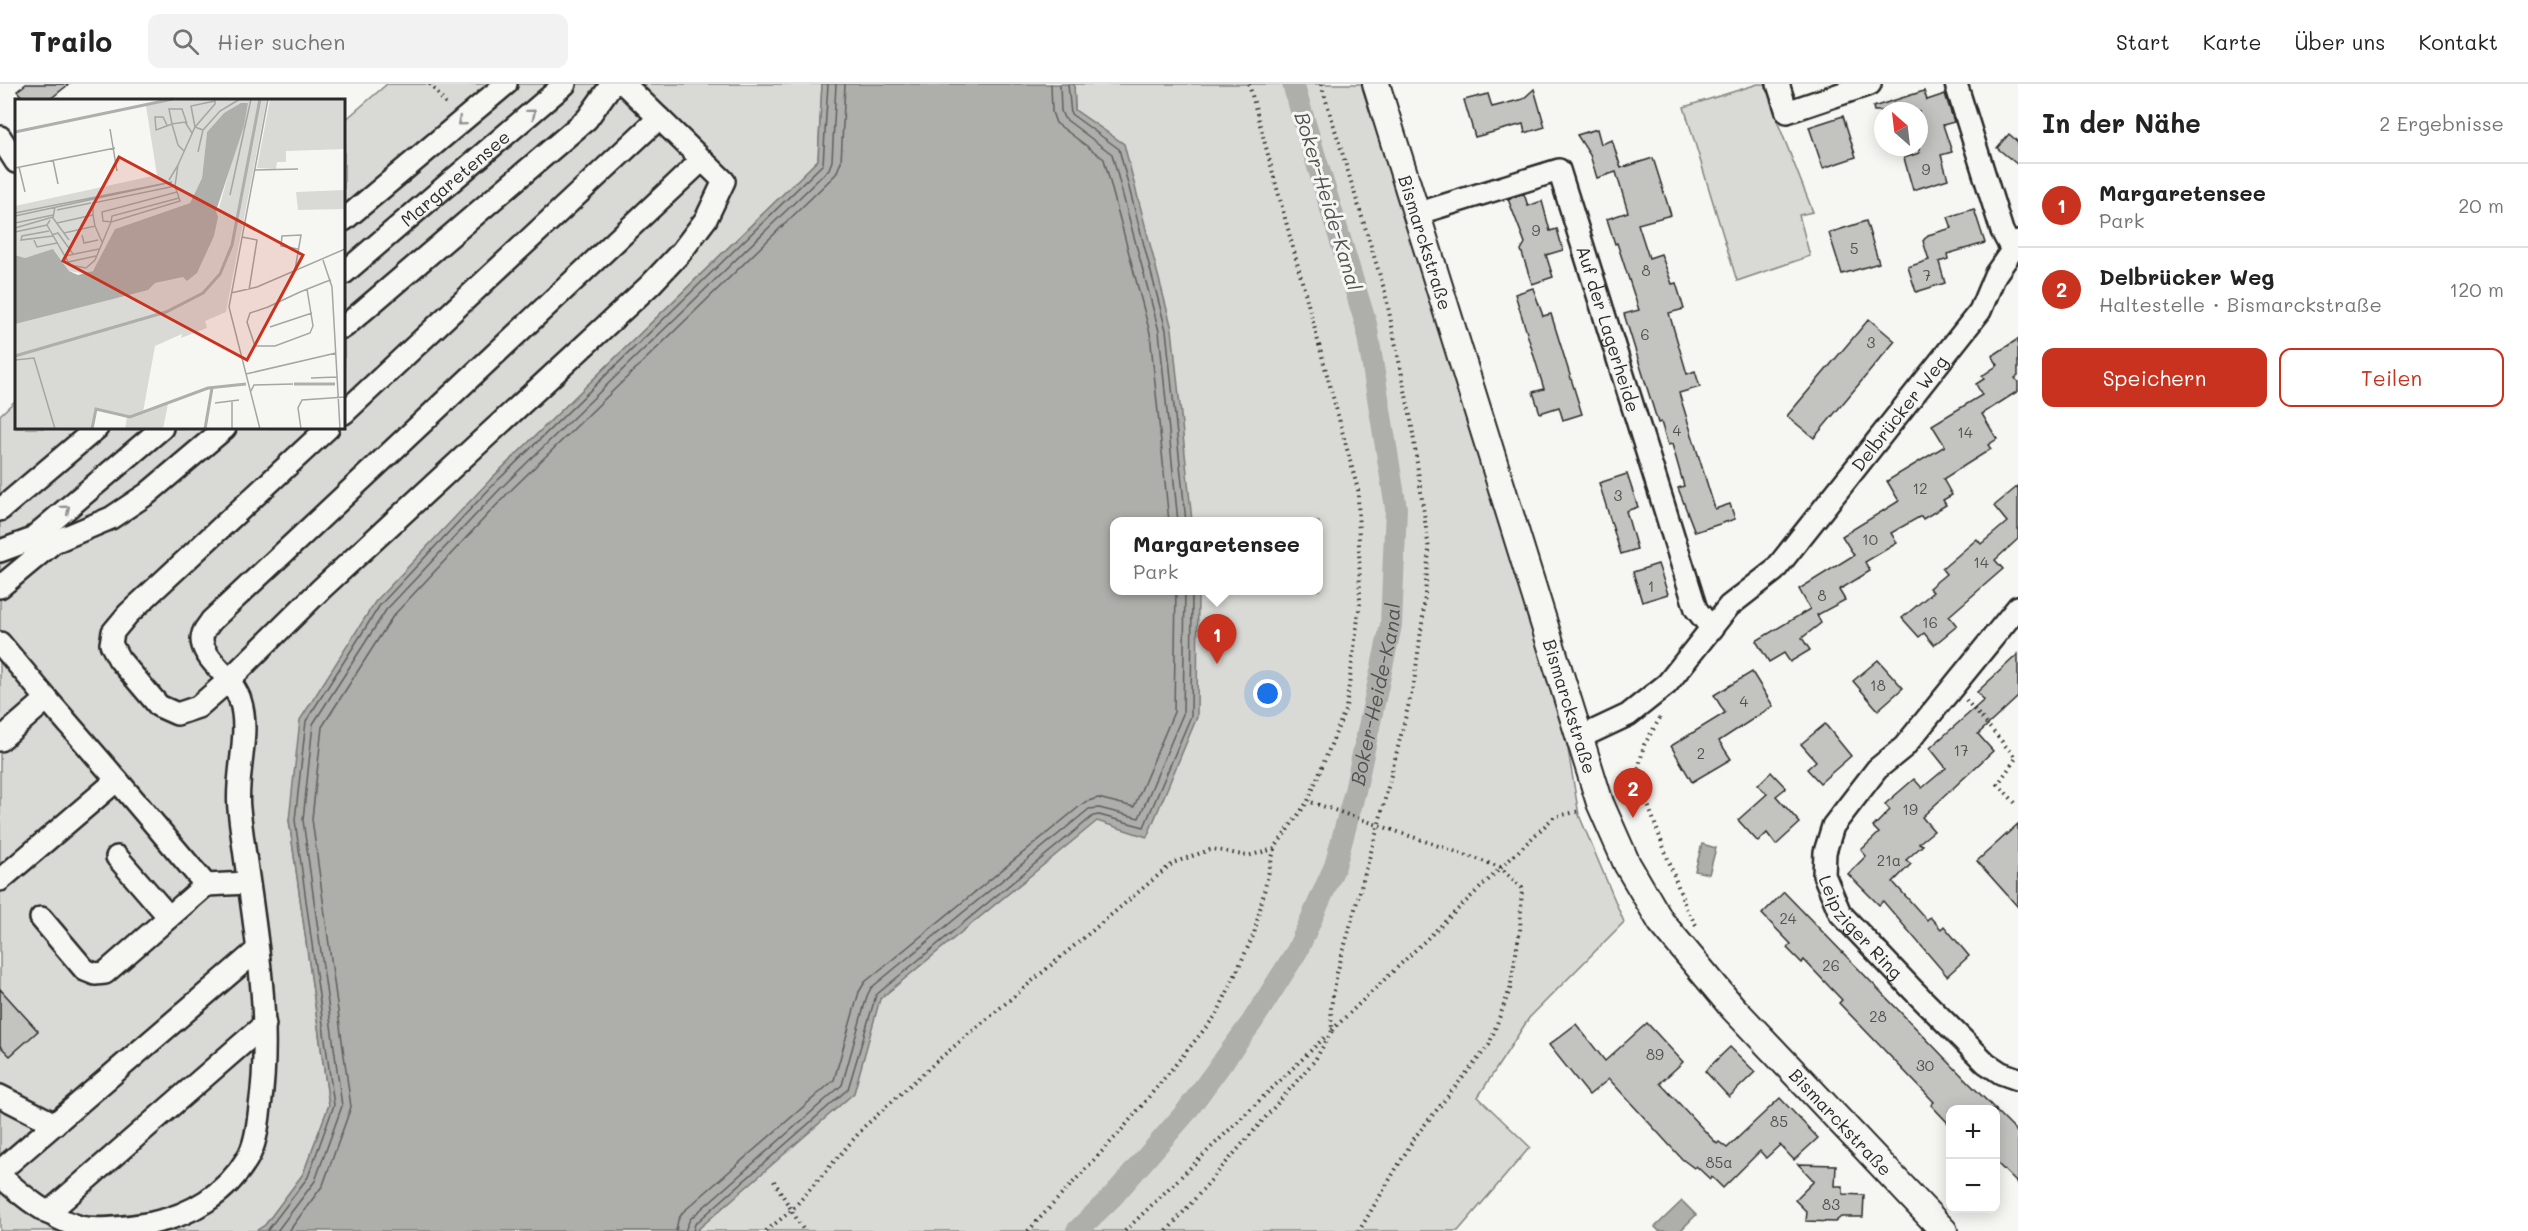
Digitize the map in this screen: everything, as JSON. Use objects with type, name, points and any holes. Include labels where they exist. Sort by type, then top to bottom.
[{"type":"main road","name":"Bismarckstraße","points":[[1376,84],[1579,738],[1600,803],[1627,864],[1661,922],[1733,1008],[1944,1231]]},
{"type":"street","points":[[345,219],[506,84]]},
{"type":"street","name":"Margaretensee","points":[[345,272],[565,84]]},
{"type":"street","points":[[345,326],[587,119],[612,84]]},
{"type":"street","points":[[327,429],[128,614],[113,632],[111,644],[119,659],[159,706],[177,714],[198,707],[229,680],[321,589],[650,285],[681,252],[706,219],[724,181],[624,84]]},
{"type":"street","points":[[1778,84],[1787,112],[1870,84]]},
{"type":"street","points":[[1956,84],[2002,231],[2015,246]]},
{"type":"street","points":[[345,412],[659,118]]},
{"type":"street","points":[[0,137],[15,160]]},
{"type":"street","points":[[0,1176],[34,1205],[81,1228],[127,1227],[167,1220],[198,1206],[226,1188],[248,1158],[258,1123],[265,1074],[265,1024],[238,805],[244,733],[241,701],[229,680],[202,644],[202,634],[211,621],[702,160]]},
{"type":"street","name":"Auf der Lagerheide","points":[[1416,214],[1559,170],[1696,609],[1712,629]]},
{"type":"street","name":"Delbrücker Weg","points":[[1579,738],[1628,716],[1667,684],[1729,606],[1774,571],[1980,311],[1995,274],[2015,246]]},
{"type":"street","points":[[0,510],[96,429]]},
{"type":"street","points":[[0,551],[30,540],[161,429]]},
{"type":"street","points":[[0,587],[54,542],[111,518],[147,494],[224,429]]},
{"type":"street","points":[[30,540],[54,542]]},
{"type":"street","name":"Leipziger Ring","points":[[2018,607],[1904,747],[1876,769],[1833,826],[1825,852],[1824,875],[1840,913],[1913,990],[1986,1064],[2018,1079]]},
{"type":"street","points":[[0,644],[206,885]]},
{"type":"street","points":[[0,740],[47,699]]},
{"type":"street","points":[[0,880],[117,780]]},
{"type":"street","points":[[117,857],[169,917]]},
{"type":"street","points":[[41,918],[85,970],[95,974],[105,973],[206,885],[248,883]]},
{"type":"street","points":[[0,1171],[256,951]]},
{"type":"street","points":[[48,1213],[265,1024]]},
{"type":"street","points":[[0,1096],[55,1124]]},
{"type":"path","points":[[430,84],[460,123]]},
{"type":"path","points":[[1028,1231],[1120,1132],[1217,1014],[1254,934],[1274,849],[1308,801],[1346,708],[1360,603],[1358,490],[1249,84]]},
{"type":"path","points":[[1167,1231],[1315,1060],[1332,1031],[1331,1007],[1337,973],[1414,683],[1423,616],[1429,550],[1411,420],[1387,302],[1321,84]]},
{"type":"path","points":[[1667,684],[1669,702],[1644,745],[1637,775],[1686,908],[1697,927]]},
{"type":"path","points":[[1953,686],[2016,758],[1998,784],[2018,806]]},
{"type":"path","points":[[1308,801],[1375,826],[1500,867],[1522,888],[1520,930],[1510,989],[1489,1046],[1415,1137],[1359,1231]]},
{"type":"path","points":[[1125,1231],[1554,817],[1580,811],[1600,803]]},
{"type":"path","points":[[766,1231],[792,1210],[865,1126],[1173,863],[1212,849],[1247,856],[1274,849]]},
{"type":"path","points":[[774,1181],[804,1231]]},
{"type":"shaded area","points":[[387,84],[822,84],[818,160],[491,479],[289,820],[329,1105],[303,1174],[265,1225],[256,1231],[0,1231],[0,415],[15,401],[15,429],[345,429],[345,120]]},
{"type":"shaded area","points":[[1074,84],[1366,84],[1564,726],[1579,815],[1624,922],[1529,1018],[1478,1097],[1530,1147],[1458,1231],[524,1231],[1115,595],[1323,595],[1323,517],[1123,517],[1075,110]]},
{"type":"shaded area","points":[[1758,84],[1766,84],[1778,123],[1813,212],[1799,215],[1810,256],[1737,281],[1684,107]]},
{"type":"water","points":[[822,84],[1074,84],[1075,110],[1124,144],[1172,329],[1192,517],[1110,517],[1110,595],[1198,595],[1197,717],[1147,837],[1097,821],[880,999],[854,1093],[696,1231],[256,1231],[265,1225],[303,1174],[329,1105],[289,820],[300,720],[375,602],[491,479],[818,160]]},
{"type":"water","points":[[1702,844],[1716,848],[1709,874],[1695,871]]},
{"type":"water","points":[[1682,1201],[1696,1215],[1680,1231],[1659,1231],[1655,1227]]},
{"type":"building","points":[[26,84],[69,84],[50,99],[24,99],[17,91]]},
{"type":"building","points":[[1534,89],[1545,127],[1525,133],[1523,124],[1475,137],[1464,100],[1488,94],[1492,107],[1523,99]]},
{"type":"building","points":[[1924,91],[1927,100],[1945,94],[1954,122],[1943,125],[1952,152],[1941,155],[1948,179],[1913,190],[1904,158],[1928,156],[1928,102],[1889,102]]},
{"type":"building","points":[[1843,116],[1856,157],[1823,168],[1809,127]]},
{"type":"building","points":[[1597,129],[1601,144],[1612,140],[1621,168],[1653,158],[1671,215],[1638,224],[1649,258],[1661,254],[1672,284],[1676,283],[1684,309],[1669,313],[1687,374],[1695,371],[1700,387],[1679,393],[1715,509],[1730,504],[1735,519],[1695,532],[1678,488],[1684,486],[1672,444],[1668,445],[1661,422],[1658,423],[1624,314],[1639,310],[1607,219],[1628,212],[1616,172],[1597,178],[1590,155],[1577,135]]},
{"type":"building","points":[[2009,134],[2018,142],[2018,165],[1997,148]]},
{"type":"building","points":[[1524,194],[1528,206],[1542,201],[1550,231],[1557,229],[1563,250],[1546,255],[1553,277],[1532,284],[1521,250],[1525,243],[1508,199]]},
{"type":"building","points":[[1974,209],[1985,243],[1947,254],[1948,259],[1939,262],[1945,283],[1916,292],[1908,267],[1929,260],[1923,241],[1928,235],[1952,228],[1948,217]]},
{"type":"building","points":[[1866,221],[1879,263],[1842,274],[1829,233]]},
{"type":"building","points":[[1533,288],[1543,316],[1551,314],[1582,414],[1563,420],[1559,407],[1540,413],[1533,392],[1544,389],[1515,294]]},
{"type":"building","points":[[1869,319],[1895,341],[1814,438],[1787,416]]},
{"type":"building","points":[[2018,339],[2018,376],[2015,378],[2018,382],[2018,391],[1982,414],[1997,439],[1988,445],[1991,449],[1943,479],[1952,495],[1943,500],[1946,505],[1923,519],[1921,516],[1891,533],[1897,543],[1865,562],[1870,571],[1839,590],[1845,600],[1817,615],[1821,623],[1802,638],[1810,650],[1790,662],[1784,653],[1769,662],[1756,641],[1810,609],[1799,589],[1854,555],[1842,536],[1899,501],[1887,481],[1945,446],[1932,425],[1982,395],[1976,384],[1984,379],[1982,376],[1998,365],[1992,356]]},
{"type":"building","points":[[1627,474],[1638,507],[1626,511],[1637,549],[1621,554],[1599,483]]},
{"type":"building","points":[[2018,486],[2018,539],[1995,560],[2003,569],[1949,616],[1957,626],[1934,645],[1924,633],[1919,637],[1902,618],[1933,592],[1929,588],[1946,574],[1942,569],[1977,539],[1981,544],[2007,522],[1994,506]]},
{"type":"building","points":[[1658,564],[1668,594],[1642,602],[1633,572]]},
{"type":"building","points":[[2018,654],[2018,697],[1978,734],[1993,751],[1922,817],[1934,831],[1919,843],[1923,845],[1906,860],[1911,864],[1893,882],[1927,920],[1930,917],[1941,929],[1944,926],[1969,956],[1947,976],[1883,901],[1879,905],[1848,874],[1866,856],[1861,850],[1879,833],[1873,827],[1890,810],[1885,804],[1914,779],[1922,788],[1946,768],[1930,748],[1984,700],[1977,692]]},
{"type":"building","points":[[1878,660],[1903,688],[1878,710],[1853,681]]},
{"type":"building","points":[[1752,672],[1773,706],[1719,741],[1731,759],[1692,782],[1671,746],[1725,713],[1714,695]]},
{"type":"building","points":[[1825,724],[1851,756],[1820,783],[1807,769],[1816,761],[1801,744]]},
{"type":"building","points":[[1771,772],[1786,788],[1776,796],[1800,823],[1776,845],[1767,833],[1758,842],[1738,820],[1767,794],[1758,785]]},
{"type":"building","points":[[2018,824],[2018,907],[1977,861]]},
{"type":"building","points":[[1784,892],[1991,1105],[1946,1105],[1946,1121],[1931,1105],[1934,1102],[1839,1003],[1842,1000],[1804,960],[1802,963],[1787,948],[1791,944],[1762,914]]},
{"type":"building","points":[[0,989],[38,1031],[10,1056],[0,1046]]},
{"type":"building","points":[[1647,1023],[1683,1062],[1660,1083],[1717,1144],[1719,1142],[1727,1148],[1780,1098],[1818,1138],[1794,1160],[1780,1145],[1766,1158],[1760,1151],[1723,1188],[1712,1177],[1710,1179],[1696,1166],[1694,1168],[1682,1159],[1609,1079],[1589,1095],[1549,1045],[1576,1024],[1605,1061]]},
{"type":"building","points":[[1730,1047],[1755,1072],[1729,1097],[1705,1071]]},
{"type":"building","points":[[2000,1115],[2018,1133],[2018,1184],[2000,1166]]},
{"type":"building","points":[[1798,1164],[1836,1165],[1835,1186],[1843,1186],[1843,1194],[1864,1195],[1863,1217],[1841,1217],[1835,1222],[1806,1221],[1807,1212],[1795,1200],[1814,1181]]},
{"type":"waterway","name":"Boker-Heide-Kanal","points":[[1077,1231],[1113,1196],[1186,1112],[1252,1022],[1297,951],[1335,866],[1355,791],[1391,625],[1396,508],[1366,324],[1293,84]]},
{"type":"place","name":"Margaretensee","points":[[1217,664]]},
{"type":"place","name":"Delbrücker Weg","points":[[1633,818]]}]
